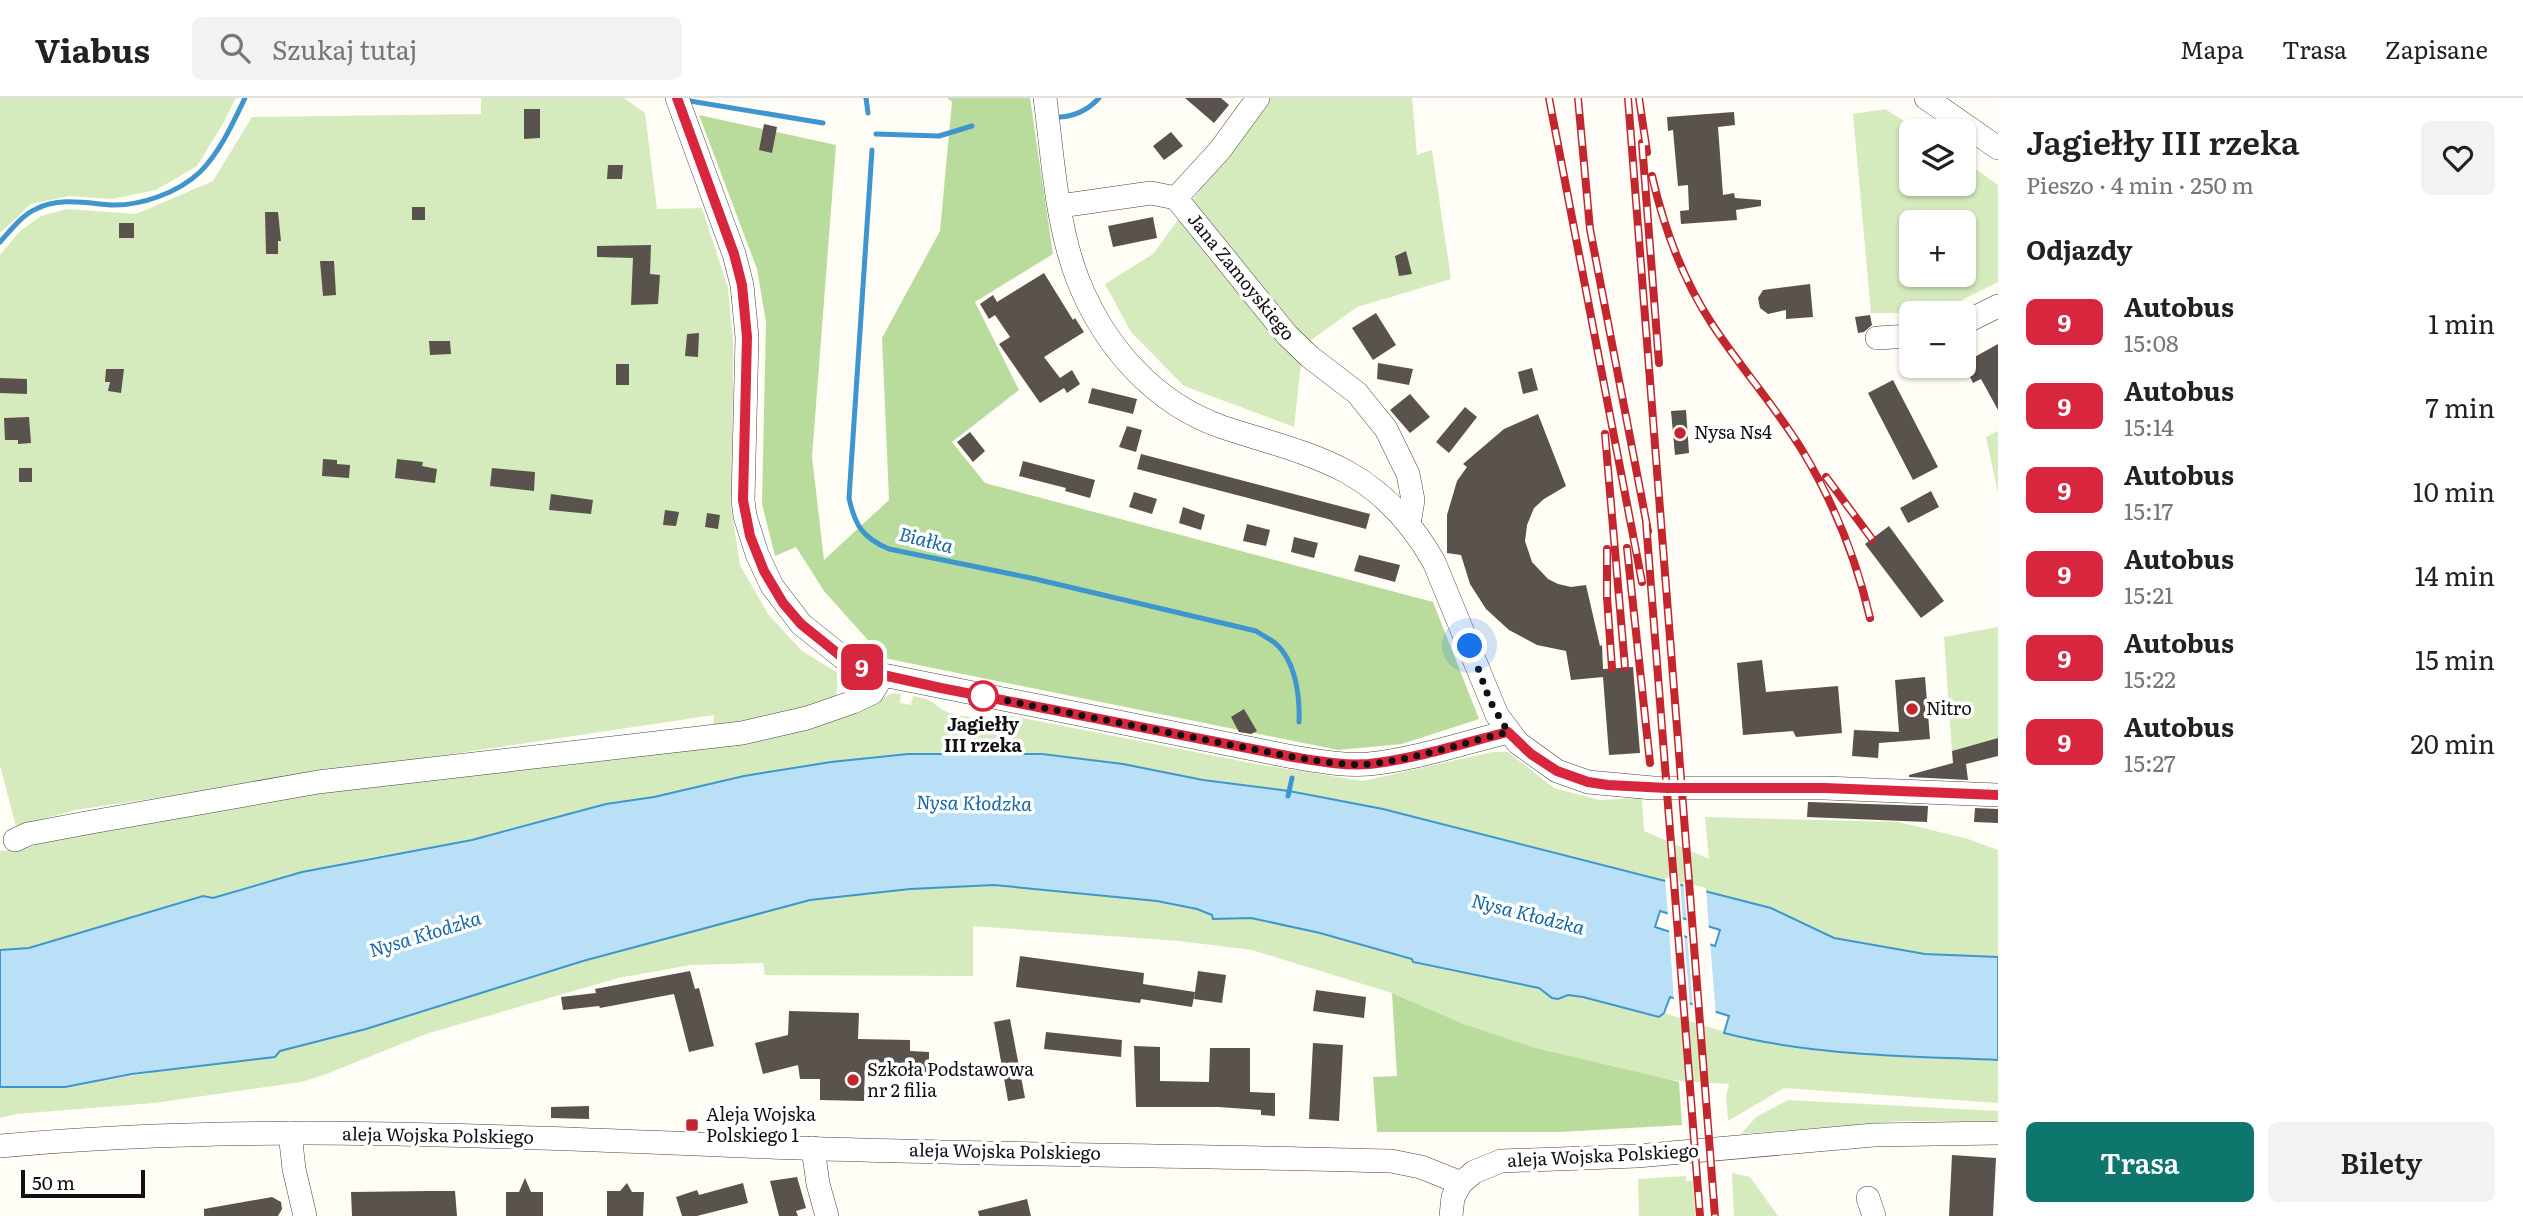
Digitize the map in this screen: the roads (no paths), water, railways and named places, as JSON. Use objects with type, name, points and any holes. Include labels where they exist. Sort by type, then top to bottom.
[{"type":"street","points":[[1045,98],[1066,248],[1086,297],[1106,334],[1128,364],[1151,386],[1174,402],[1220,426],[1287,447],[1345,471],[1395,508],[1434,562],[1490,701],[1508,732],[1531,754],[1557,771],[1588,782],[1608,785],[1998,794]]},
{"type":"street","name":"Jana Zamoyskiego","points":[[1176,198],[1220,150],[1258,98]]},
{"type":"street","points":[[1926,98],[1997,147]]},
{"type":"street","points":[[679,104],[734,254],[742,285],[747,337],[743,500],[745,516],[764,571],[783,603],[801,624],[842,657],[883,675],[1339,764],[1369,764],[1508,732]]},
{"type":"street","name":"Jana Zamoyskiego","points":[[1060,205],[1151,193],[1176,198],[1287,335],[1310,357],[1357,393],[1386,429],[1408,474],[1413,500],[1409,524]]},
{"type":"street","points":[[1976,317],[1998,306]]},
{"type":"street","points":[[1877,338],[1899,337]]},
{"type":"street","points":[[15,840],[28,834],[318,782],[742,733],[807,718],[853,702],[873,693],[883,675]]},
{"type":"street","points":[[290,1133],[294,1169],[305,1216]]},
{"type":"street","name":"aleja Wojska Polskiego","points":[[0,1146],[192,1134],[290,1133],[567,1139],[813,1148],[1391,1161],[1421,1167],[1461,1183],[1480,1168],[1501,1161],[1637,1156],[1874,1135],[1998,1133]]},
{"type":"street","points":[[813,1148],[827,1216]]},
{"type":"street","points":[[1451,1216],[1453,1197],[1461,1183]]},
{"type":"water","name":"Nysa Kłodzka","points":[[908,754],[1042,754],[1123,764],[1203,780],[1289,791],[1383,809],[1771,908],[1834,938],[1925,954],[1998,957],[1998,1060],[1860,1054],[1758,1041],[1724,1033],[1729,1016],[1670,997],[1664,1013],[1659,1017],[1583,997],[1568,995],[1552,998],[1539,988],[1413,962],[1412,959],[1320,933],[1251,918],[1213,919],[1212,915],[1197,909],[1157,901],[994,885],[910,889],[810,900],[583,961],[366,1029],[280,1051],[275,1057],[132,1074],[65,1087],[0,1087],[0,950],[29,948],[203,896],[213,898],[302,872],[472,840],[606,804],[654,797],[744,776],[831,762]],"holes":[[[1660,911],[1720,930],[1715,946],[1655,927]]]},
{"type":"waterway","points":[[0,242],[26,215],[45,205],[63,202],[122,205],[146,201],[181,186],[200,172],[214,156],[245,98]]},
{"type":"waterway","name":"Białka","points":[[866,98],[868,113]]},
{"type":"waterway","points":[[1060,117],[1081,112],[1099,98]]},
{"type":"waterway","points":[[684,100],[823,123]]},
{"type":"waterway","points":[[876,134],[939,136],[972,126]]},
{"type":"waterway","name":"Białka","points":[[872,150],[849,498],[857,524],[866,535],[889,549],[1031,578],[1256,631],[1275,643],[1288,659],[1299,702],[1299,722]]},
{"type":"waterway","name":"Białka","points":[[1288,796],[1292,778]]},
{"type":"railway","points":[[1549,98],[1642,582]]},
{"type":"railway","points":[[1578,98],[1590,229],[1648,531]]},
{"type":"railway","points":[[1628,98],[1715,1216]]},
{"type":"railway","points":[[1639,98],[1647,152]]},
{"type":"railway","points":[[1642,143],[1659,363]]},
{"type":"railway","points":[[1652,176],[1662,215],[1692,290],[1723,340],[1792,434],[1824,490],[1851,552],[1870,618]]},
{"type":"railway","points":[[1605,434],[1625,667]]},
{"type":"railway","points":[[1826,477],[1872,539]]},
{"type":"railway","points":[[1646,522],[1700,1216]]},
{"type":"railway","points":[[1627,548],[1650,763]]},
{"type":"railway","points":[[1607,549],[1612,668]]},
{"type":"place","name":"Nysa Ns4","points":[[1680,433]]},
{"type":"place","name":"Jagiełły III rzeka","points":[[983,696]]},
{"type":"place","name":"Nitro","points":[[1912,709]]},
{"type":"place","name":"Szkoła Podstawowa nr 2 filia","points":[[853,1080]]},
{"type":"place","name":"Aleja Wojska Polskiego 1","points":[[692,1125]]}]
